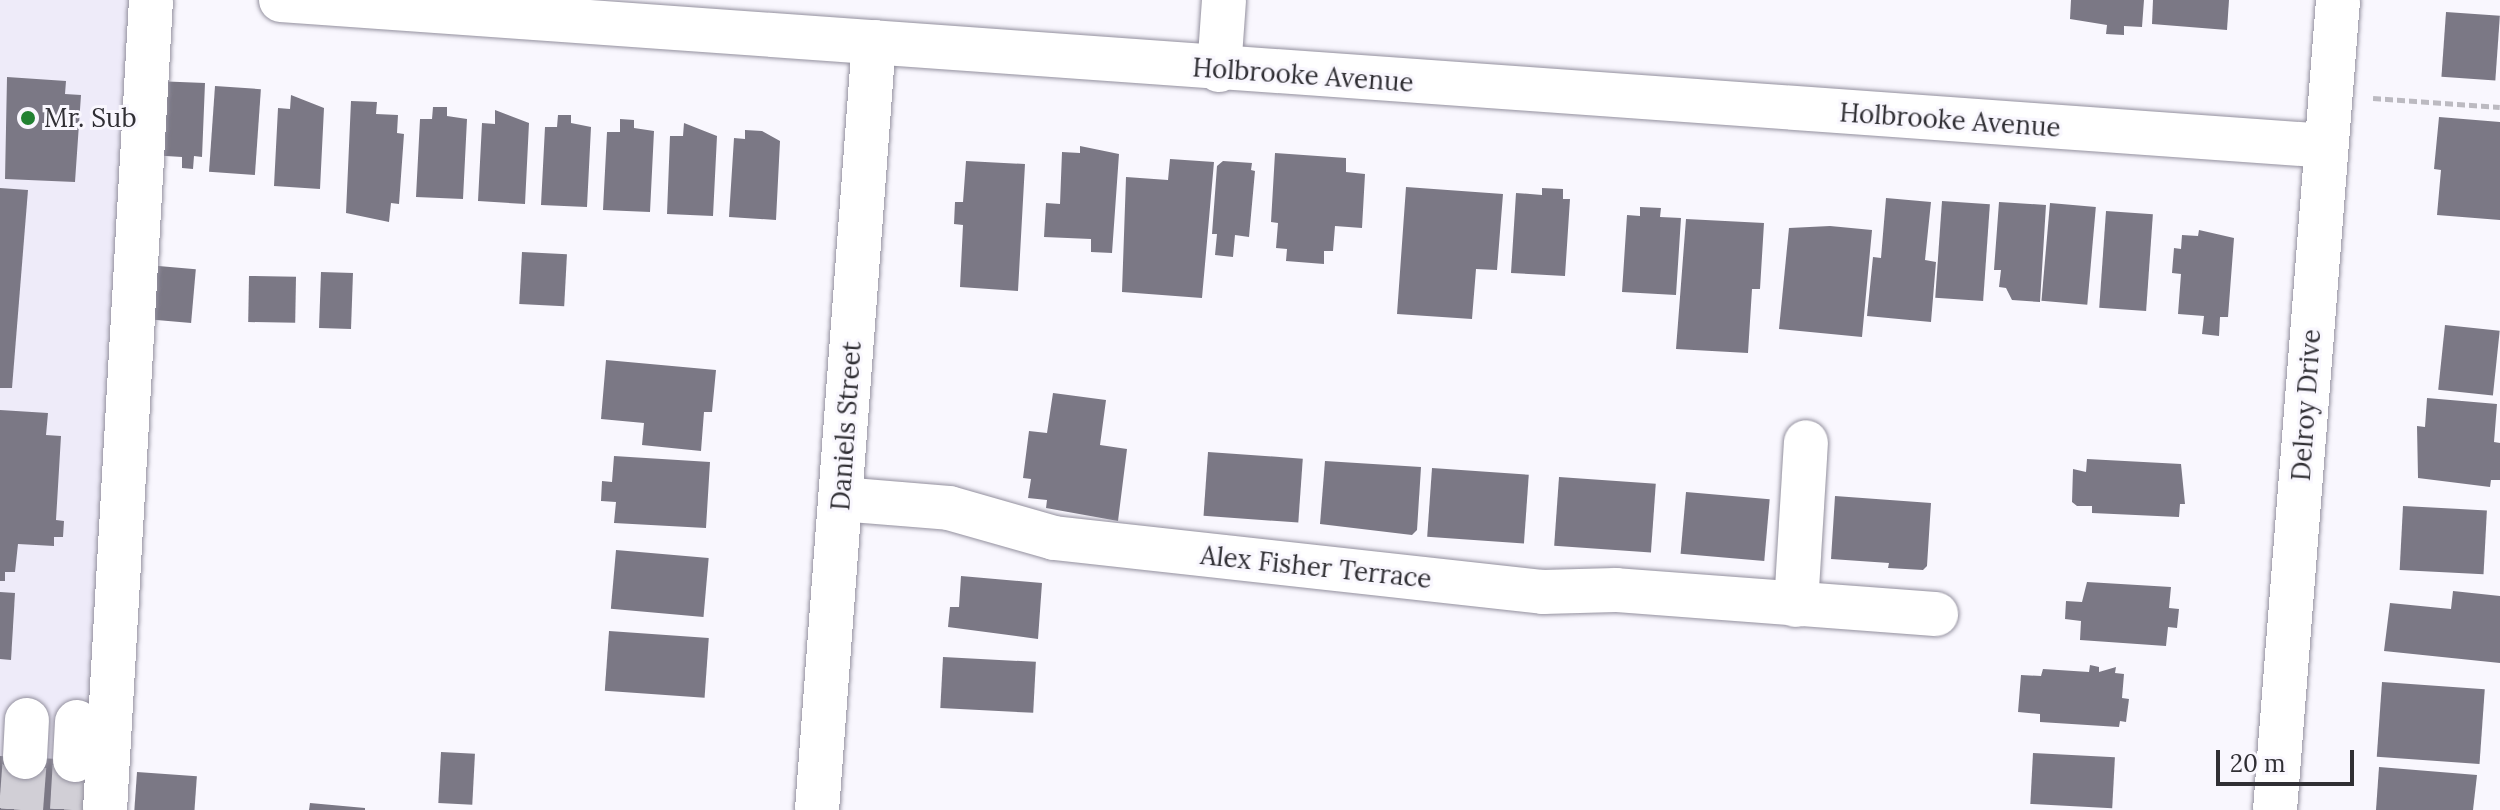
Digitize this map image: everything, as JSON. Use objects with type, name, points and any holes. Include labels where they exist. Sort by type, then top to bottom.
[{"type":"street","points":[[105,810],[151,0]]},
{"type":"street","name":"Holbrooke Avenue","points":[[281,0],[1219,70],[2326,146]]},
{"type":"street","points":[[1219,70],[1224,0]]},
{"type":"street","name":"Delroy Drive","points":[[2275,810],[2338,0]]},
{"type":"street","name":"Daniels Street","points":[[817,810],[874,42]]},
{"type":"street","points":[[1796,605],[1806,442]]},
{"type":"street","name":"Alex Fisher Terrace","points":[[840,499],[949,508],[1054,538],[1543,592],[1616,590],[1936,614]]},
{"type":"path","points":[[2330,95],[2500,107]]},
{"type":"shaded area","points":[[0,0],[167,0],[115,810],[0,810]]},
{"type":"building","points":[[2071,0],[2144,0],[2142,27],[2124,26],[2124,35],[2106,34],[2107,25],[2070,19]]},
{"type":"building","points":[[2153,0],[2229,0],[2227,30],[2152,24]]},
{"type":"building","points":[[2446,12],[2500,16],[2495,81],[2441,77]]},
{"type":"building","points":[[7,77],[66,81],[65,94],[81,95],[75,182],[5,179]]},
{"type":"building","points":[[155,81],[205,83],[202,157],[194,156],[193,169],[182,168],[182,157],[150,155]]},
{"type":"building","points":[[215,86],[261,89],[255,175],[209,172]]},
{"type":"building","points":[[291,95],[324,108],[320,189],[274,186],[278,108],[290,109]]},
{"type":"building","points":[[351,101],[377,102],[376,114],[398,115],[397,133],[404,134],[399,204],[391,203],[389,222],[346,213]]},
{"type":"building","points":[[433,107],[447,107],[447,116],[467,119],[463,199],[416,197],[420,119],[432,119]]},
{"type":"building","points":[[495,110],[529,123],[525,204],[478,201],[482,123],[495,124]]},
{"type":"building","points":[[558,115],[571,115],[571,123],[591,127],[587,207],[541,205],[545,127],[557,127]]},
{"type":"building","points":[[2439,117],[2500,122],[2500,220],[2437,215],[2441,170],[2434,169]]},
{"type":"building","points":[[620,119],[634,120],[634,128],[654,131],[650,212],[603,210],[607,132],[620,132]]},
{"type":"building","points":[[684,123],[717,136],[713,216],[667,214],[670,136],[683,136]]},
{"type":"building","points":[[745,130],[762,131],[780,141],[776,220],[729,217],[734,138],[745,139]]},
{"type":"building","points":[[1080,146],[1119,154],[1112,253],[1091,252],[1091,239],[1044,237],[1046,203],[1060,204],[1062,152],[1080,153]]},
{"type":"building","points":[[1275,153],[1346,158],[1346,172],[1365,174],[1362,228],[1335,226],[1333,251],[1324,251],[1324,264],[1286,261],[1287,249],[1276,248],[1278,223],[1271,222]]},
{"type":"building","points":[[1170,159],[1214,162],[1202,298],[1122,292],[1126,177],[1168,180]]},
{"type":"building","points":[[966,161],[1025,164],[1018,291],[960,287],[963,225],[954,224],[955,202],[963,202]]},
{"type":"building","points":[[1223,161],[1252,163],[1251,170],[1255,171],[1249,237],[1235,235],[1233,257],[1215,255],[1217,234],[1212,234],[1217,166]]},
{"type":"building","points":[[1406,187],[1503,194],[1497,270],[1476,269],[1472,319],[1397,314]]},
{"type":"building","points":[[0,188],[28,190],[12,388],[0,388]]},
{"type":"building","points":[[1542,188],[1563,189],[1563,199],[1570,199],[1565,276],[1511,273],[1516,193],[1542,195]]},
{"type":"building","points":[[1886,198],[1931,202],[1925,260],[1936,262],[1931,322],[1867,316],[1873,257],[1881,258]]},
{"type":"building","points":[[1942,201],[1990,204],[1983,301],[1935,298]]},
{"type":"building","points":[[1999,202],[2046,205],[2040,302],[2012,300],[2006,288],[1999,287],[2001,270],[1994,270]]},
{"type":"building","points":[[2050,203],[2096,207],[2087,305],[2041,301]]},
{"type":"building","points":[[1640,207],[1661,208],[1660,217],[1681,218],[1676,295],[1622,292],[1627,215],[1640,216]]},
{"type":"building","points":[[2106,211],[2153,214],[2146,311],[2099,308]]},
{"type":"building","points":[[1686,219],[1764,223],[1760,289],[1752,289],[1748,353],[1676,349]]},
{"type":"building","points":[[1830,226],[1872,230],[1862,337],[1779,329],[1789,228]]},
{"type":"building","points":[[2199,230],[2234,238],[2228,317],[2220,317],[2219,336],[2202,334],[2204,316],[2178,314],[2181,274],[2172,273],[2174,248],[2181,249],[2182,235],[2198,236]]},
{"type":"building","points":[[522,252],[567,254],[564,306],[519,304]]},
{"type":"building","points":[[147,265],[196,269],[191,323],[142,319]]},
{"type":"building","points":[[321,272],[353,273],[351,329],[319,328]]},
{"type":"building","points":[[249,276],[296,277],[295,323],[248,322]]},
{"type":"building","points":[[2445,325],[2500,331],[2493,395],[2438,390]]},
{"type":"building","points":[[606,360],[716,370],[712,412],[704,412],[701,451],[642,445],[644,423],[601,419]]},
{"type":"building","points":[[1053,393],[1106,400],[1100,445],[1127,449],[1118,521],[1046,508],[1047,500],[1028,498],[1031,479],[1023,478],[1029,431],[1047,433]]},
{"type":"building","points":[[2427,398],[2497,404],[2494,442],[2500,443],[2500,480],[2491,480],[2490,487],[2418,478],[2417,426],[2425,427]]},
{"type":"building","points":[[0,410],[48,413],[46,435],[61,436],[56,520],[64,521],[63,537],[54,537],[54,546],[18,544],[15,572],[5,572],[5,581],[0,581]]},
{"type":"building","points":[[1208,452],[1303,459],[1298,522],[1204,516]]},
{"type":"building","points":[[614,456],[710,462],[706,528],[614,523],[616,502],[601,501],[602,481],[612,482]]},
{"type":"building","points":[[2087,459],[2181,464],[2185,504],[2180,504],[2179,517],[2092,513],[2092,506],[2077,506],[2072,502],[2073,469],[2086,472]]},
{"type":"building","points":[[1325,461],[1421,467],[1417,530],[1412,535],[1320,524]]},
{"type":"building","points":[[1432,468],[1529,475],[1524,544],[1427,537]]},
{"type":"building","points":[[1559,477],[1656,484],[1651,553],[1554,546]]},
{"type":"building","points":[[1686,492],[1770,499],[1764,561],[1681,554]]},
{"type":"building","points":[[1835,496],[1931,503],[1927,566],[1923,570],[1888,568],[1889,563],[1831,559]]},
{"type":"building","points":[[2403,506],[2487,510],[2484,574],[2400,570]]},
{"type":"building","points":[[616,550],[709,558],[704,617],[611,609]]},
{"type":"building","points":[[961,576],[1042,583],[1038,639],[948,627],[950,607],[959,607]]},
{"type":"building","points":[[2087,582],[2171,587],[2169,608],[2179,609],[2177,628],[2168,627],[2166,646],[2080,640],[2081,621],[2065,619],[2066,601],[2082,602]]},
{"type":"building","points":[[2453,591],[2500,596],[2500,663],[2384,651],[2390,603],[2451,609]]},
{"type":"building","points":[[0,592],[15,593],[11,660],[0,659]]},
{"type":"building","points":[[609,631],[709,638],[705,698],[605,691]]},
{"type":"building","points":[[943,657],[1036,662],[1033,713],[940,708]]},
{"type":"building","points":[[2090,665],[2099,667],[2099,672],[2116,667],[2115,673],[2124,674],[2122,698],[2129,699],[2126,722],[2120,721],[2119,727],[2040,722],[2040,714],[2018,712],[2021,675],[2041,676],[2043,669],[2089,672]]},
{"type":"building","points":[[2382,682],[2485,689],[2480,764],[2377,757]]},
{"type":"building","points":[[441,752],[475,754],[472,805],[438,803]]},
{"type":"building","points":[[2033,753],[2115,757],[2112,808],[2030,804]]},
{"type":"building","points":[[0,756],[92,761],[89,810],[0,810]]},
{"type":"building","points":[[2379,767],[2477,775],[2473,810],[2376,810]]},
{"type":"building","points":[[137,772],[197,776],[194,810],[134,810]]},
{"type":"building","points":[[310,803],[365,808],[365,810],[309,810]]},
{"type":"tunnel","points":[[21,810],[25,757]]},
{"type":"tunnel","points":[[72,810],[75,760]]},
{"type":"place","name":"Mr. Sub","points":[[28,118]]}]
